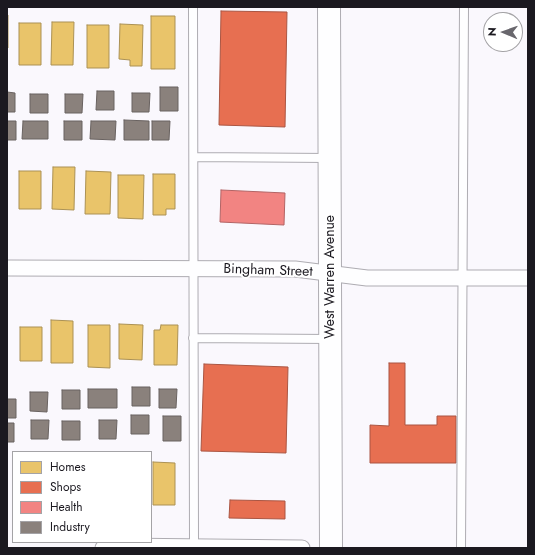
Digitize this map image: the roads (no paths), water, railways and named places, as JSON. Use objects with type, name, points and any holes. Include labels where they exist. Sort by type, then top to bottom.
[{"type":"main road","name":"West Warren Avenue","points":[[329,7],[331,548]]},
{"type":"street","name":"Bingham Street","points":[[7,268],[295,269],[367,278],[528,278]]},
{"type":"street","points":[[103,548],[118,546],[302,548]]},
{"type":"lane","points":[[193,7],[194,546]]},
{"type":"lane","points":[[461,548],[464,7]]},
{"type":"lane","points":[[194,158],[330,158]]},
{"type":"lane","points":[[193,338],[331,339]]}]
